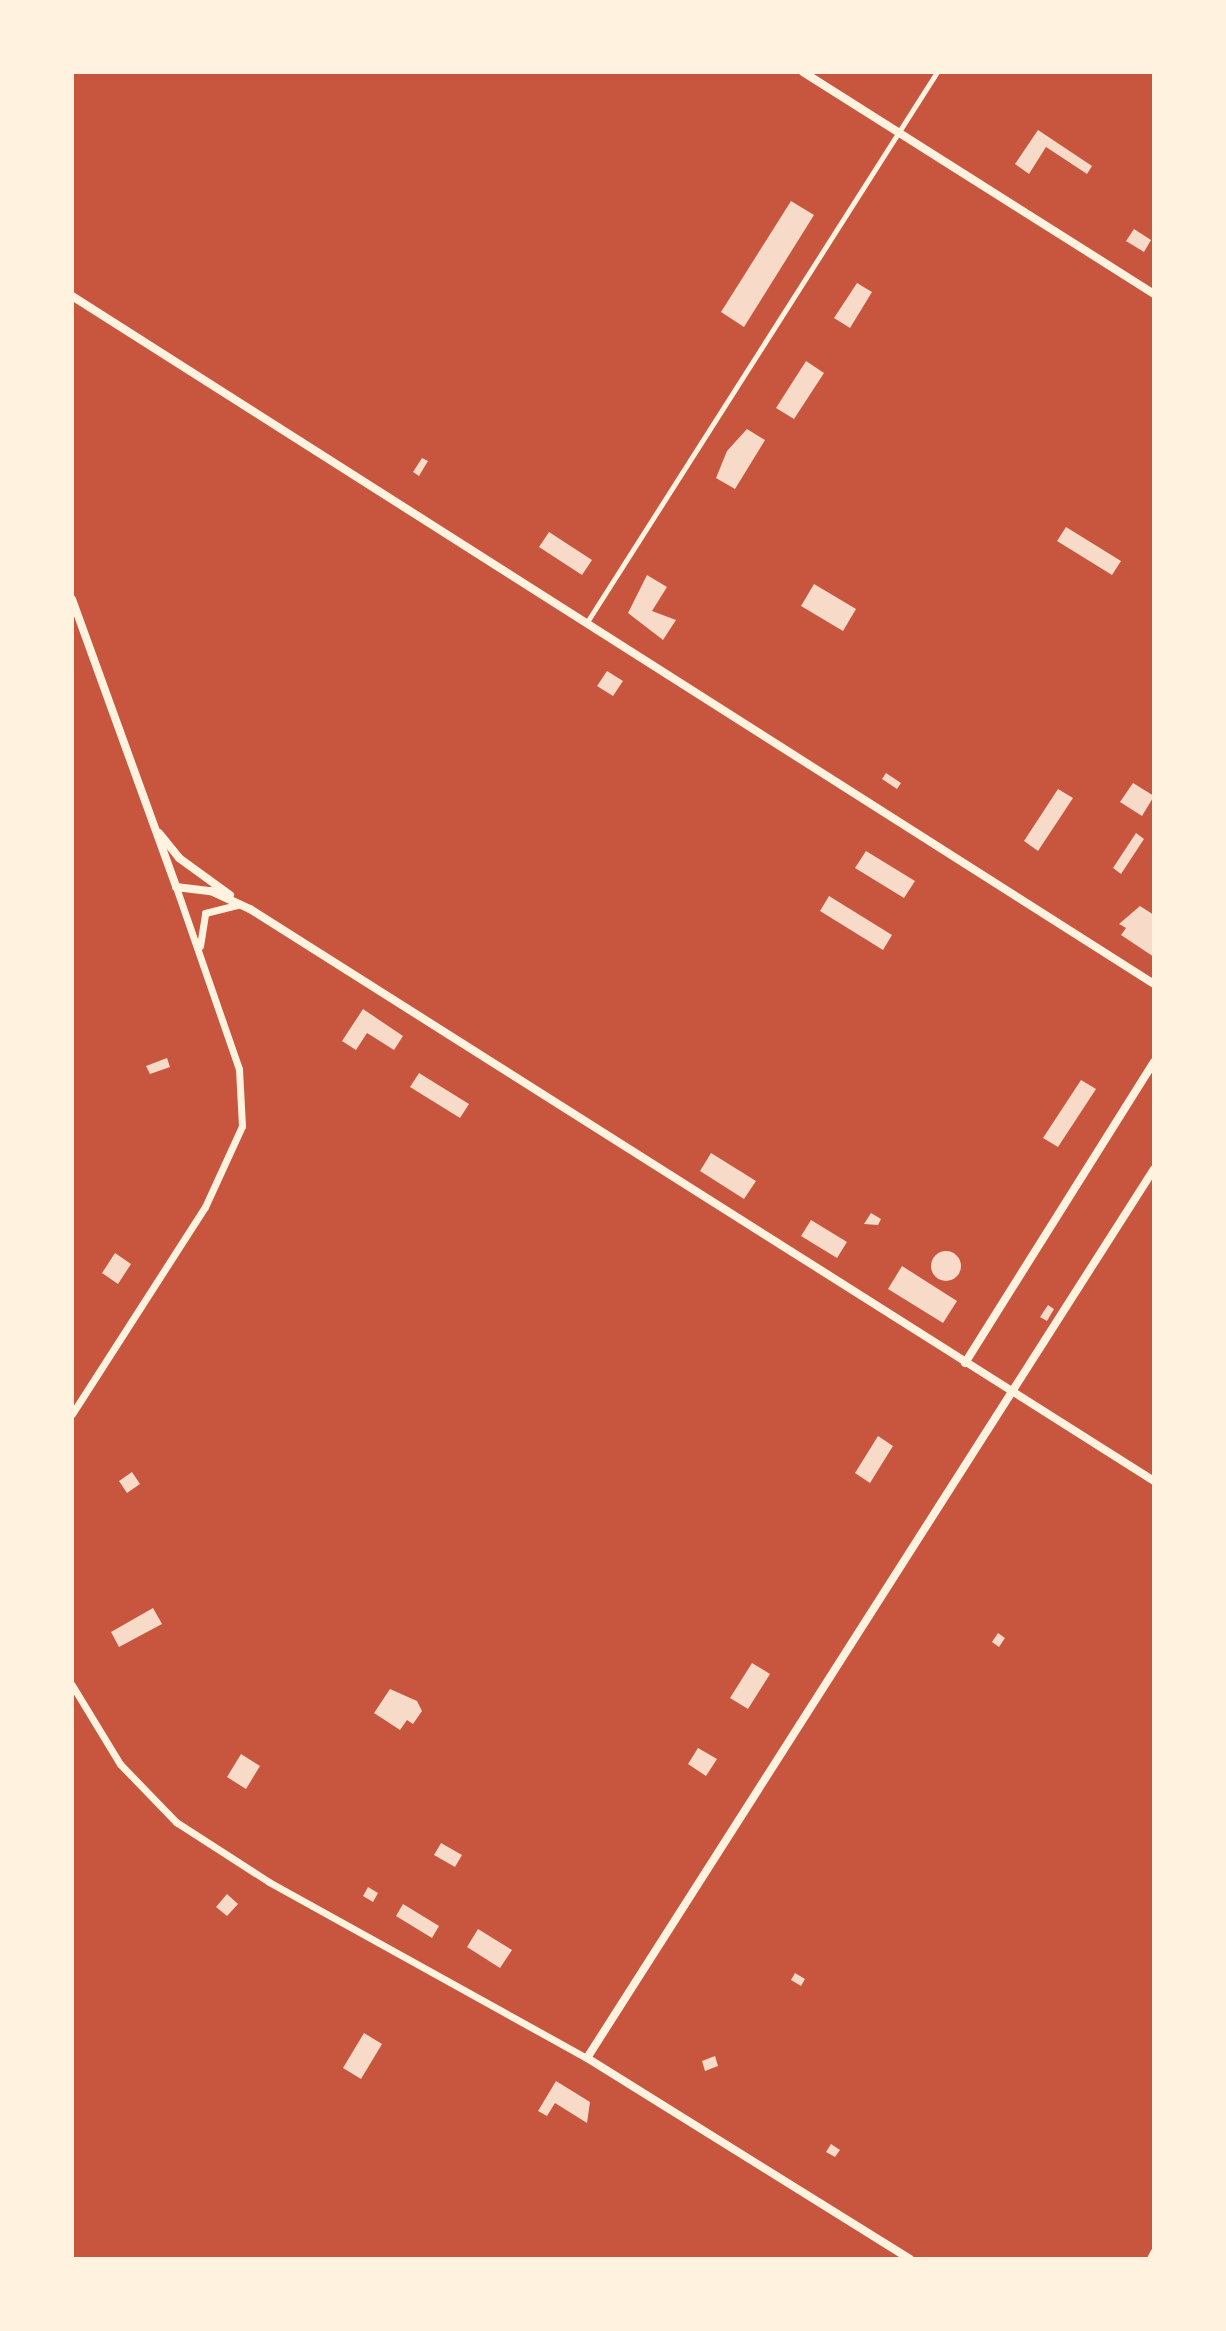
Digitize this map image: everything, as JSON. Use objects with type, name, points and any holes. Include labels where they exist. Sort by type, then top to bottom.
[{"type":"main road","points":[[803,72],[1154,294]]},
{"type":"main road","points":[[72,296],[1154,984]]},
{"type":"main road","points":[[72,302],[92,309]]},
{"type":"main road","points":[[72,598],[176,887],[211,891],[250,909]]},
{"type":"main road","points":[[153,826],[179,858],[250,909],[1154,1481]]},
{"type":"main road","points":[[965,1363],[1154,1062]]},
{"type":"main road","points":[[910,2259],[587,2058],[1154,1169]]},
{"type":"main road","points":[[1150,2259],[1154,2253]]},
{"type":"street","points":[[587,622],[937,72]]},
{"type":"street","points":[[72,1414],[198,1219],[239,1140],[241,1076],[176,887]]},
{"type":"street","points":[[201,957],[205,913],[221,905],[250,909]]},
{"type":"street","points":[[72,1685],[120,1764],[176,1822],[268,1882],[587,2058]]},
{"type":"building","points":[[1038,130],[1092,166],[1087,174],[1046,147],[1029,174],[1015,164]]},
{"type":"building","points":[[791,201],[814,215],[744,327],[721,312]]},
{"type":"building","points":[[1134,229],[1151,240],[1144,252],[1126,241]]},
{"type":"building","points":[[857,283],[872,292],[850,328],[834,318]]},
{"type":"building","points":[[806,361],[824,373],[794,419],[776,408]]},
{"type":"building","points":[[747,429],[765,440],[735,489],[716,478],[727,451]]},
{"type":"building","points":[[422,458],[428,461],[419,476],[413,472]]},
{"type":"building","points":[[1066,527],[1121,561],[1112,575],[1057,541]]},
{"type":"building","points":[[549,532],[592,560],[582,575],[539,547]]},
{"type":"building","points":[[647,575],[667,587],[652,611],[676,620],[663,640],[628,613]]},
{"type":"building","points":[[814,584],[856,609],[843,631],[801,606]]},
{"type":"building","points":[[607,671],[623,681],[613,696],[597,686]]},
{"type":"building","points":[[886,773],[901,783],[897,789],[882,779]]},
{"type":"building","points":[[1133,783],[1154,796],[1142,816],[1120,802]]},
{"type":"building","points":[[1058,789],[1073,798],[1038,851],[1024,841]]},
{"type":"building","points":[[1136,833],[1144,839],[1121,874],[1113,868]]},
{"type":"building","points":[[866,851],[915,881],[904,898],[855,868]]},
{"type":"building","points":[[829,896],[892,935],[883,950],[820,911]]},
{"type":"building","points":[[1140,906],[1154,915],[1154,957],[1121,935],[1126,928],[1119,924]]},
{"type":"building","points":[[363,1009],[403,1036],[394,1050],[367,1033],[356,1050],[342,1041]]},
{"type":"building","points":[[167,1058],[170,1067],[150,1074],[146,1066]]},
{"type":"building","points":[[419,1073],[469,1104],[460,1118],[410,1087]]},
{"type":"building","points":[[1081,1080],[1096,1089],[1058,1147],[1043,1138]]},
{"type":"building","points":[[711,1153],[756,1181],[744,1199],[700,1171]]},
{"type":"building","points":[[871,1213],[881,1219],[878,1225],[864,1224]]},
{"type":"building","points":[[811,1220],[847,1242],[837,1258],[801,1236]]},
{"type":"building","points":[[946,1251],[957,1255],[961,1266],[957,1277],[946,1281],[935,1277],[931,1266],[935,1255]]},
{"type":"building","points":[[115,1253],[131,1264],[118,1284],[102,1273]]},
{"type":"building","points":[[902,1266],[957,1301],[943,1323],[888,1289]]},
{"type":"building","points":[[1048,1305],[1054,1309],[1047,1321],[1040,1317]]},
{"type":"building","points":[[878,1436],[893,1446],[870,1483],[855,1473]]},
{"type":"building","points":[[132,1472],[140,1484],[127,1493],[119,1481]]},
{"type":"building","points":[[153,1608],[162,1624],[119,1647],[111,1632]]},
{"type":"building","points":[[998,1633],[1005,1638],[999,1647],[992,1642]]},
{"type":"building","points":[[752,1663],[770,1674],[748,1709],[730,1698]]},
{"type":"building","points":[[390,1689],[417,1701],[422,1711],[413,1724],[407,1720],[400,1730],[374,1713]]},
{"type":"building","points":[[698,1748],[717,1759],[706,1776],[688,1764]]},
{"type":"building","points":[[241,1754],[260,1766],[246,1789],[227,1777]]},
{"type":"building","points":[[441,1843],[462,1855],[455,1867],[434,1855]]},
{"type":"building","points":[[368,1887],[378,1893],[373,1902],[363,1896]]},
{"type":"building","points":[[227,1894],[238,1904],[227,1916],[216,1907]]},
{"type":"building","points":[[403,1904],[439,1926],[432,1938],[396,1916]]},
{"type":"building","points":[[478,1929],[512,1950],[500,1968],[467,1947]]},
{"type":"building","points":[[795,1973],[805,1979],[801,1986],[791,1980]]},
{"type":"building","points":[[364,2033],[382,2044],[361,2079],[343,2068]]},
{"type":"building","points":[[715,2056],[718,2066],[705,2071],[702,2061]]},
{"type":"building","points":[[556,2081],[590,2102],[587,2123],[555,2103],[547,2116],[538,2111]]},
{"type":"building","points":[[831,2144],[840,2150],[835,2157],[826,2152]]}]
